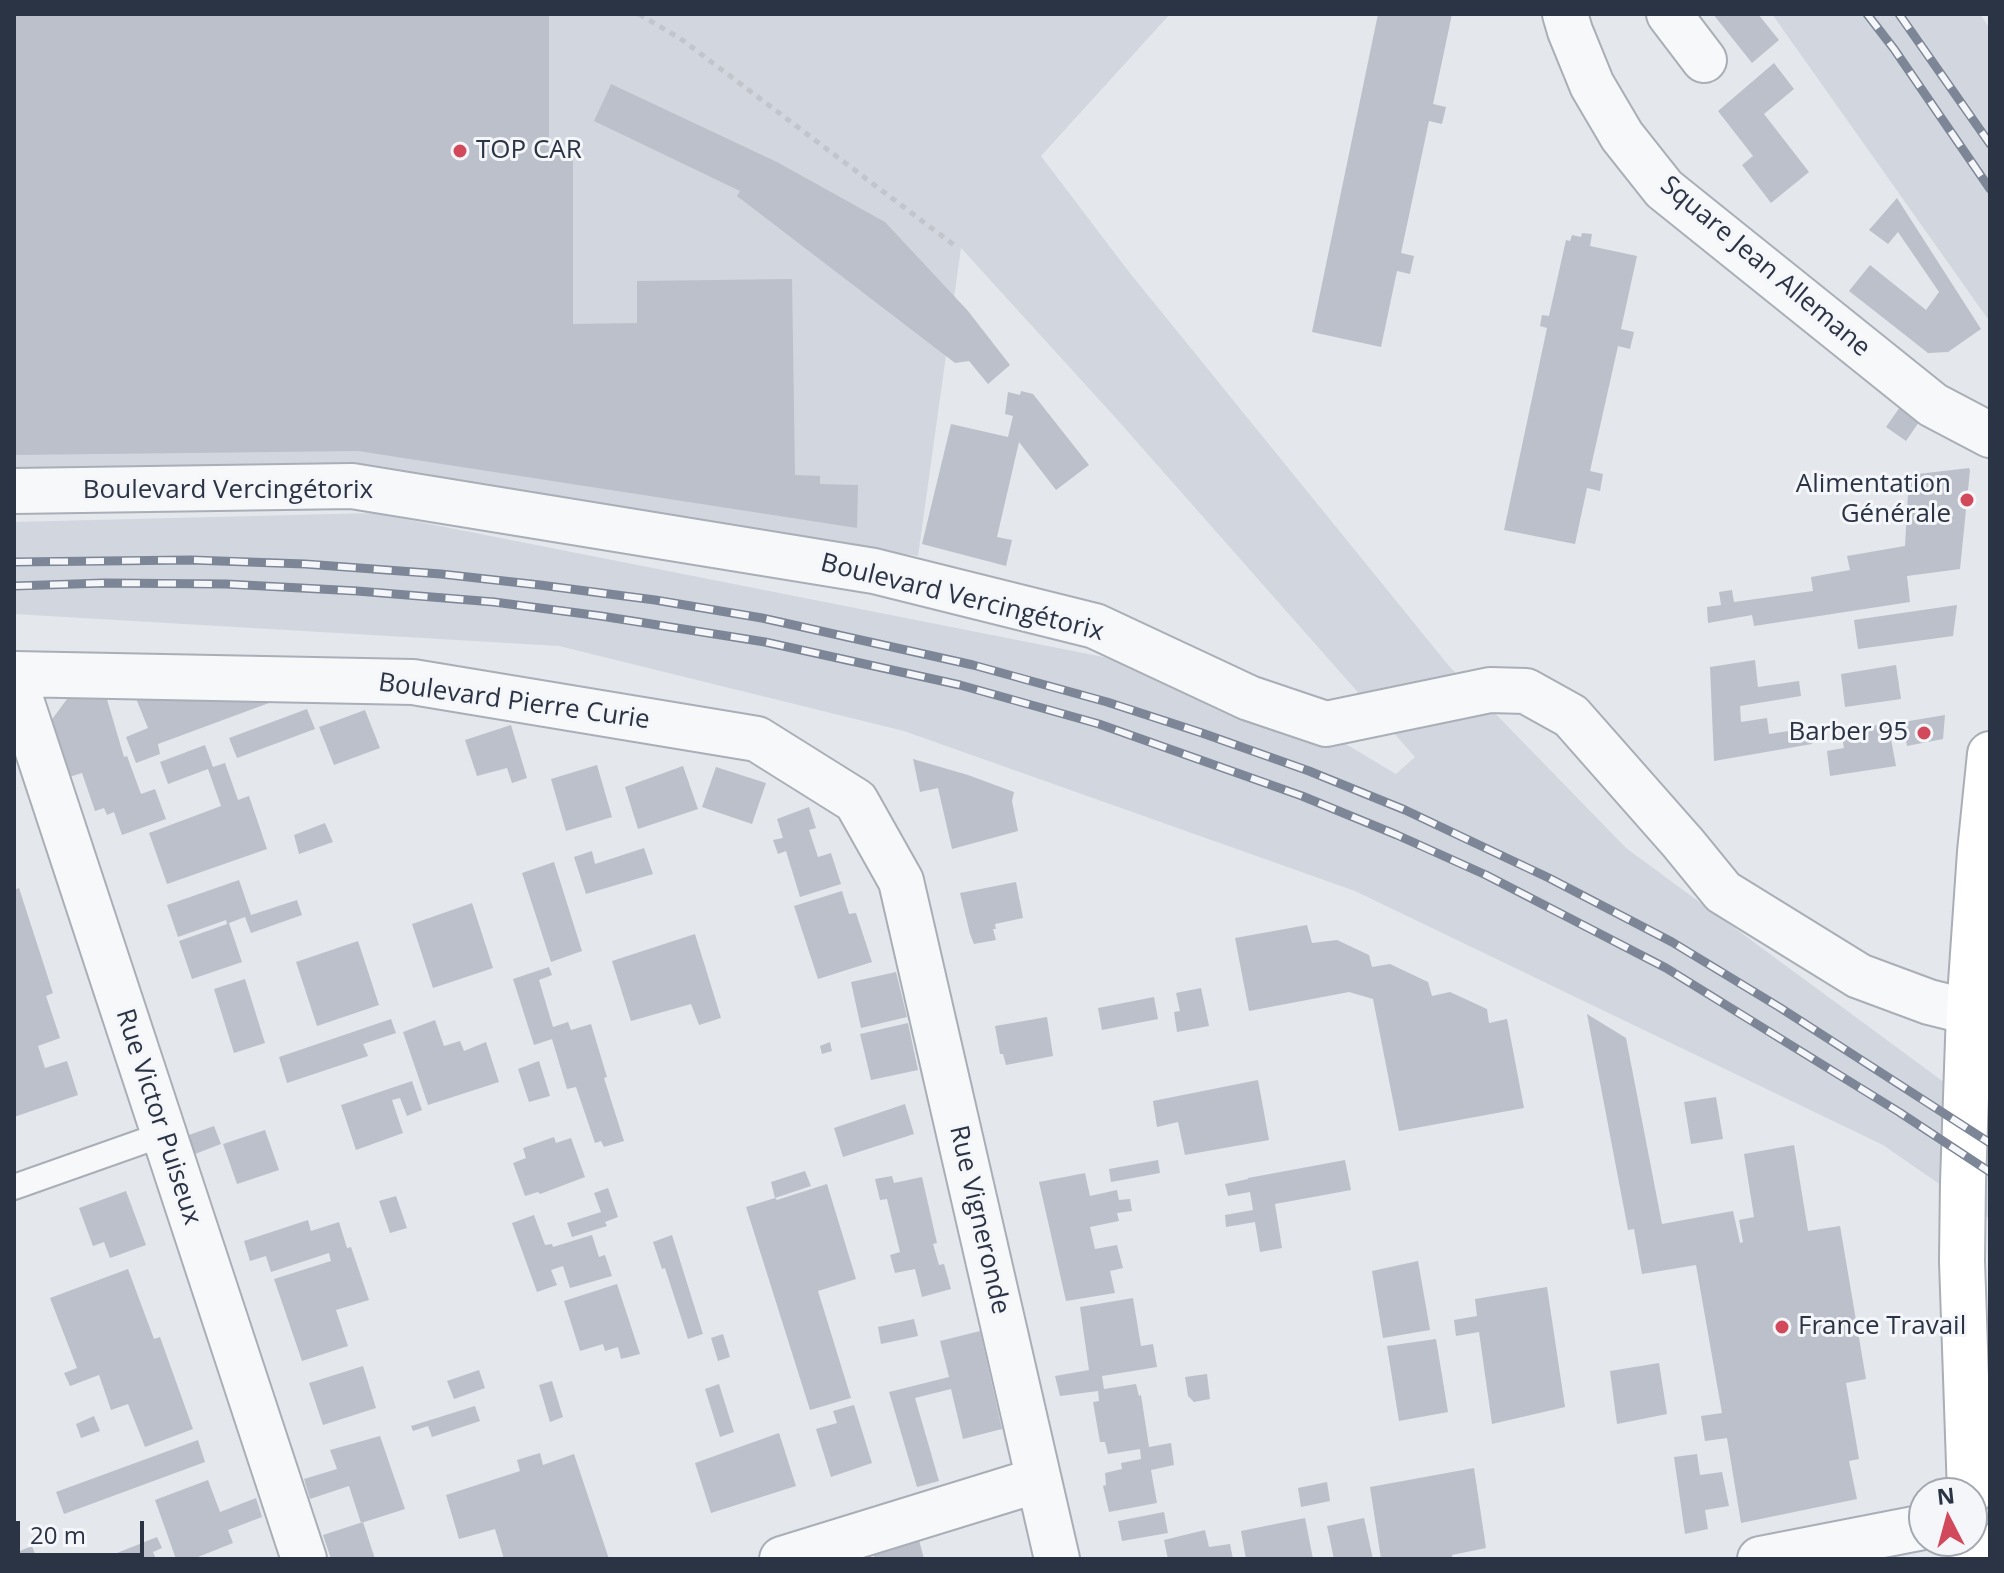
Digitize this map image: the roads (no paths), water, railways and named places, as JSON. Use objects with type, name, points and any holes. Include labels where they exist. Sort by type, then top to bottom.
[{"type":"main road","points":[[1969,1477],[1962,1261],[1963,1182],[1969,1012],[1985,852],[1990,754]]},
{"type":"street","name":"Square Jean Allemane","points":[[1565,14],[1592,85],[1622,136],[1664,189],[1933,405],[1990,435]]},
{"type":"street","points":[[1669,14],[1704,60]]},
{"type":"street","name":"Boulevard Vercingétorix","points":[[14,491],[352,486],[874,571],[1095,626],[1249,698],[1326,724],[1490,690],[1526,691],[1571,716],[1723,892],[1859,976],[1929,1002],[1969,1012]]},
{"type":"street","name":"Boulevard Pierre Curie","points":[[15,674],[413,682],[757,739],[856,801],[901,881]]},
{"type":"street","name":"Rue Victor Puiseux","points":[[15,674],[304,1559]]},
{"type":"street","name":"Rue Vigneronde","points":[[901,881],[1057,1559]]},
{"type":"street","points":[[782,1559],[1038,1480]]},
{"type":"street","points":[[1760,1559],[1908,1530]]},
{"type":"lane","points":[[14,1187],[164,1134]]},
{"type":"railway","points":[[1867,14],[1990,189]]},
{"type":"railway","points":[[1899,14],[1990,144]]},
{"type":"railway","points":[[14,562],[191,560],[305,564],[540,585],[762,618],[973,665],[1107,702],[1309,771],[1405,810],[1549,878],[1672,942],[1990,1143]]},
{"type":"railway","points":[[14,586],[226,584],[494,602],[765,642],[960,685],[1099,724],[1302,796],[1486,875],[1666,968],[1990,1172]]},
{"type":"place","name":"TOP CAR","points":[[460,151]]},
{"type":"place","name":"Alimentation Générale","points":[[1967,500]]},
{"type":"place","name":"Barber 95","points":[[1924,733]]},
{"type":"place","name":"France Travail","points":[[1782,1327]]}]
